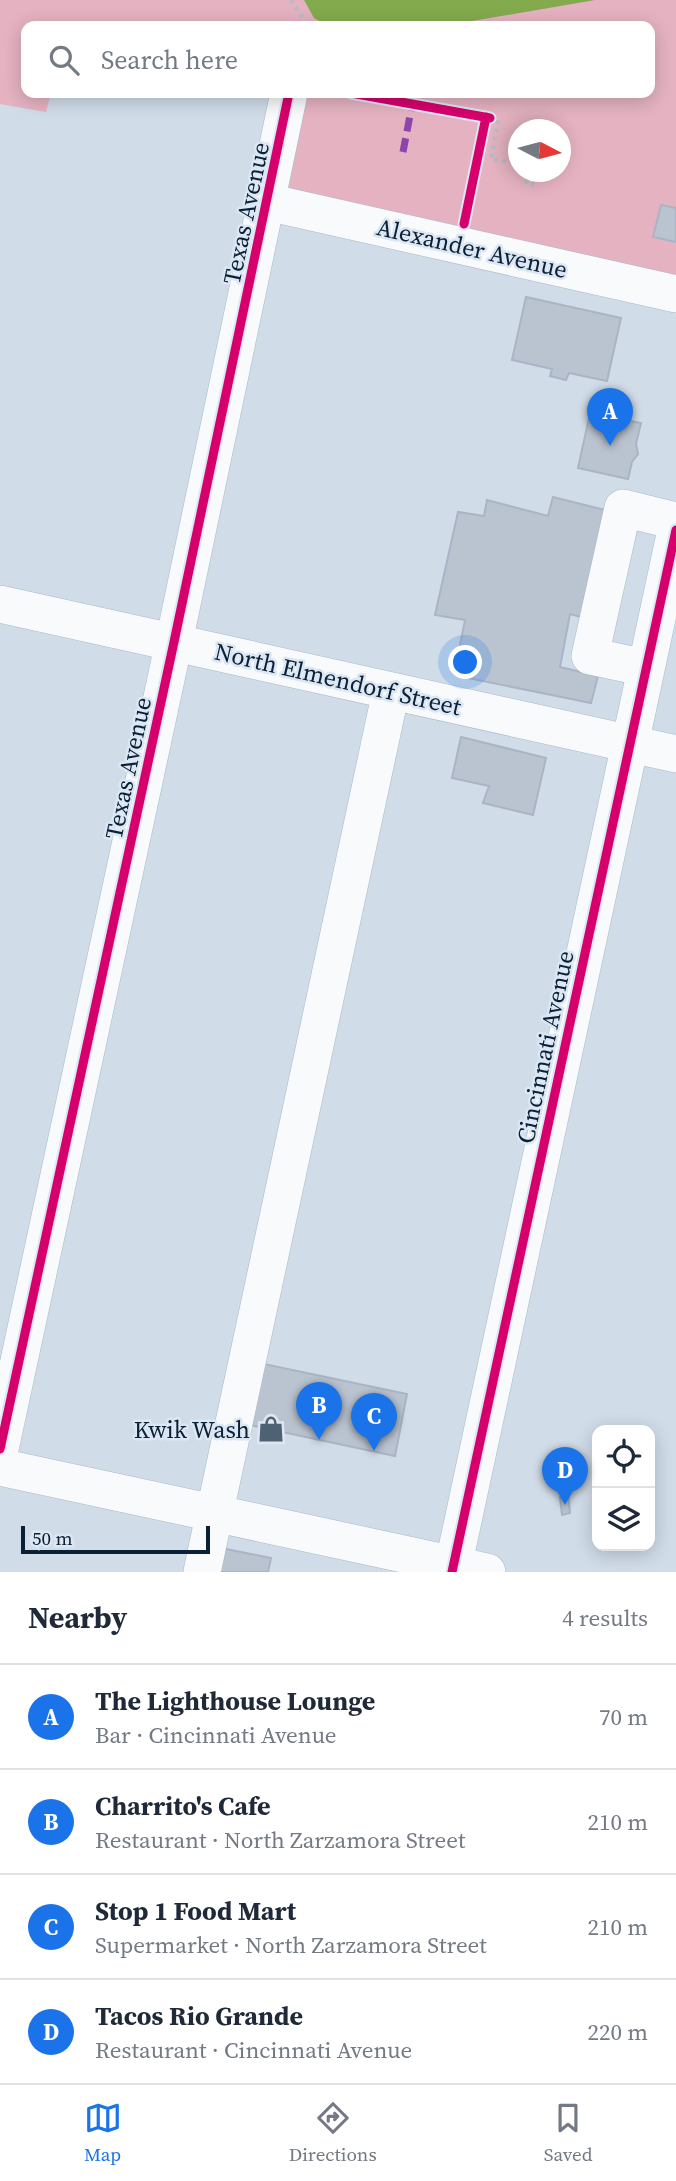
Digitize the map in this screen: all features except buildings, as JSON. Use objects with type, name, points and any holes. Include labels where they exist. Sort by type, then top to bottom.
[{"type":"street","name":"Texas Avenue","points":[[0,1449],[288,98]]},
{"type":"street","name":"Alexander Avenue","points":[[267,202],[676,294]]},
{"type":"street","points":[[646,668],[590,656],[623,508],[676,521]]},
{"type":"street","name":"Cincinnati Avenue","points":[[464,1570],[630,744],[676,530]]},
{"type":"street","name":"North Elmendorf Street","points":[[0,604],[676,754]]},
{"type":"street","points":[[202,1572],[391,691]]},
{"type":"street","points":[[0,1467],[464,1570]]},
{"type":"path","points":[[291,0],[305,21]]},
{"type":"path","points":[[412,105],[414,98]]},
{"type":"path","points":[[400,102],[425,107]]},
{"type":"path","points":[[474,115],[498,120],[491,159],[508,161]]},
{"type":"path","points":[[483,131],[488,118]]},
{"type":"path","points":[[526,182],[539,186]]},
{"type":"shaded area","points":[[0,0],[676,0],[676,276],[294,191],[286,185],[304,98],[655,98],[655,21],[21,21],[21,98],[50,98],[46,112],[0,104]]},
{"type":"shaded area","points":[[304,0],[595,0],[472,21],[319,21],[314,18]]},
{"type":"marked path","points":[[403,152],[412,105]]},
{"type":"cycle path","points":[[0,1449],[288,98]]},
{"type":"cycle path","points":[[379,98],[490,118]]},
{"type":"cycle path","points":[[464,224],[486,117]]},
{"type":"cycle path","points":[[452,1572],[676,530]]},
{"type":"place","name":"The Lighthouse Lounge","points":[[610,446]]},
{"type":"place","name":"Kwik Wash","points":[[271,1429]]},
{"type":"place","name":"Charrito's Cafe","points":[[319,1440]]},
{"type":"place","name":"Stop 1 Food Mart","points":[[374,1451]]},
{"type":"place","name":"Tacos Rio Grande","points":[[565,1505]]}]
